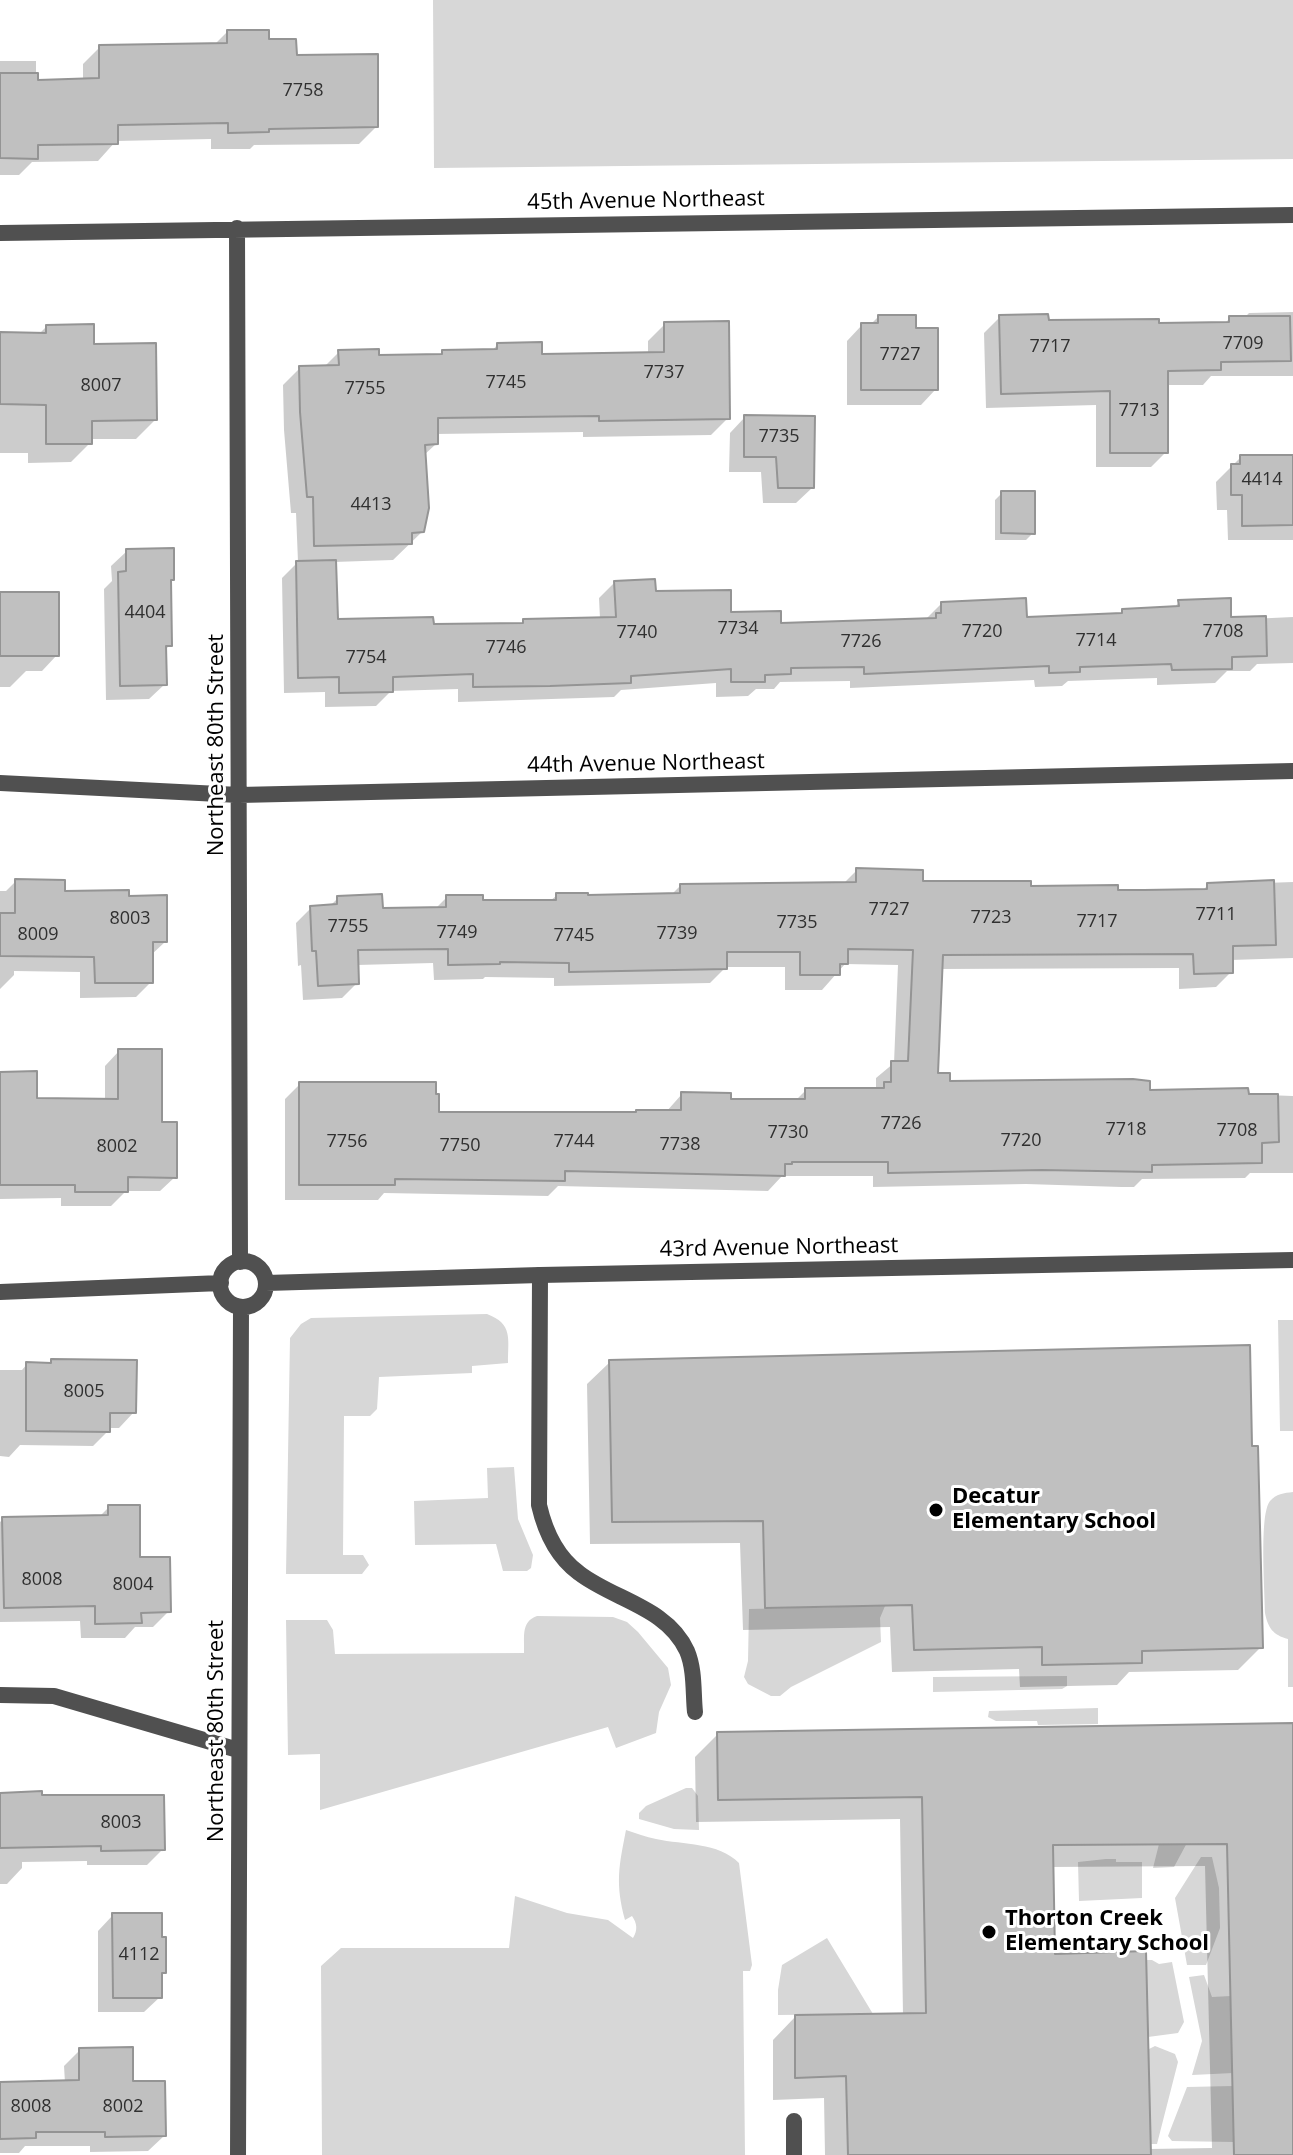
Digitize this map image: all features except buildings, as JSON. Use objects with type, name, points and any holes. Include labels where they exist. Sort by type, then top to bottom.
[{"type":"street","name":"45th Avenue Northeast","points":[[0,233],[1293,215]]},
{"type":"street","name":"Northeast 80th Street","points":[[237,228],[240,1262]]},
{"type":"street","name":"44th Avenue Northeast","points":[[0,783],[239,795],[1293,771]]},
{"type":"street","name":"43rd Avenue Northeast","points":[[266,1283],[1293,1260]]},
{"type":"street","points":[[240,1262],[258,1267],[266,1283],[261,1299],[241,1307],[223,1295],[221,1283],[224,1272],[240,1262]]},
{"type":"street","points":[[540,1275],[539,1505],[544,1527],[554,1545],[578,1573],[641,1606],[665,1623],[681,1641],[692,1667],[695,1712]]},
{"type":"street","points":[[0,1292],[221,1283]]},
{"type":"street","name":"Northeast 80th Street","points":[[238,2155],[241,1307]]},
{"type":"street","points":[[0,1695],[54,1696],[238,1750]]},
{"type":"street","points":[[794,2121],[794,2155]]},
{"type":"shaded area","points":[[433,0],[1293,0],[1293,159],[434,168]]},
{"type":"shaded area","points":[[487,1314],[505,1327],[508,1363],[472,1366],[472,1373],[379,1377],[377,1409],[370,1416],[344,1416],[343,1555],[363,1555],[369,1565],[362,1574],[286,1574],[290,1338],[301,1324],[311,1318]]},
{"type":"shaded area","points":[[1278,1320],[1293,1320],[1293,1431],[1280,1431]]},
{"type":"shaded area","points":[[514,1467],[518,1519],[533,1555],[531,1568],[527,1571],[503,1571],[496,1544],[415,1545],[414,1501],[488,1498],[487,1468]]},
{"type":"shaded area","points":[[1293,1492],[1293,1687],[1288,1687],[1288,1639],[1272,1630],[1265,1613],[1264,1537],[1270,1501],[1283,1493]]},
{"type":"shaded area","points":[[885,1606],[880,1618],[881,1642],[791,1687],[780,1696],[771,1696],[748,1684],[744,1677],[748,1661],[749,1609]]},
{"type":"shaded area","points":[[537,1616],[613,1617],[627,1622],[638,1632],[668,1668],[671,1685],[659,1712],[656,1733],[616,1748],[608,1727],[320,1810],[320,1754],[288,1755],[286,1620],[327,1620],[333,1630],[335,1654],[524,1653],[526,1626]]},
{"type":"shaded area","points":[[1067,1676],[1067,1686],[1062,1689],[933,1692],[933,1677]]},
{"type":"shaded area","points":[[1098,1708],[1098,1724],[1038,1725],[1037,1721],[996,1721],[988,1717],[989,1711]]},
{"type":"shaded area","points":[[692,1788],[698,1796],[699,1830],[674,1829],[639,1819],[639,1813],[646,1806]]},
{"type":"shaded area","points":[[626,1830],[656,1839],[711,1848],[739,1863],[752,1965],[750,1971],[743,1971],[745,2155],[322,2155],[321,1966],[341,1948],[509,1948],[515,1896],[567,1913],[608,1920],[633,1938],[636,1924],[632,1916],[625,1920],[619,1885]]},
{"type":"shaded area","points":[[1188,1841],[1174,1867],[1153,1868],[1159,1844]]},
{"type":"shaded area","points":[[1201,1857],[1212,1857],[1219,1888],[1220,1928],[1206,1965],[1187,1965],[1175,1898]]},
{"type":"shaded area","points":[[1106,1859],[1142,1862],[1142,1898],[1079,1901],[1078,1862]]},
{"type":"shaded area","points":[[827,1938],[873,2014],[778,2015],[782,1965]]},
{"type":"shaded area","points":[[1146,1960],[1159,1964],[1172,1962],[1184,2022],[1178,2033],[1148,2037]]},
{"type":"shaded area","points":[[1204,1975],[1212,1997],[1231,1996],[1233,2073],[1192,2075],[1202,2041],[1189,1977]]},
{"type":"shaded area","points":[[1155,2046],[1175,2054],[1178,2062],[1157,2144],[1149,2144],[1146,2055]]},
{"type":"shaded area","points":[[1233,2086],[1234,2142],[1172,2141],[1168,2136],[1187,2087]]},
{"type":"place","name":"Decatur Elementary School","points":[[936,1510]]},
{"type":"place","name":"Thorton Creek Elementary School","points":[[989,1932]]}]
